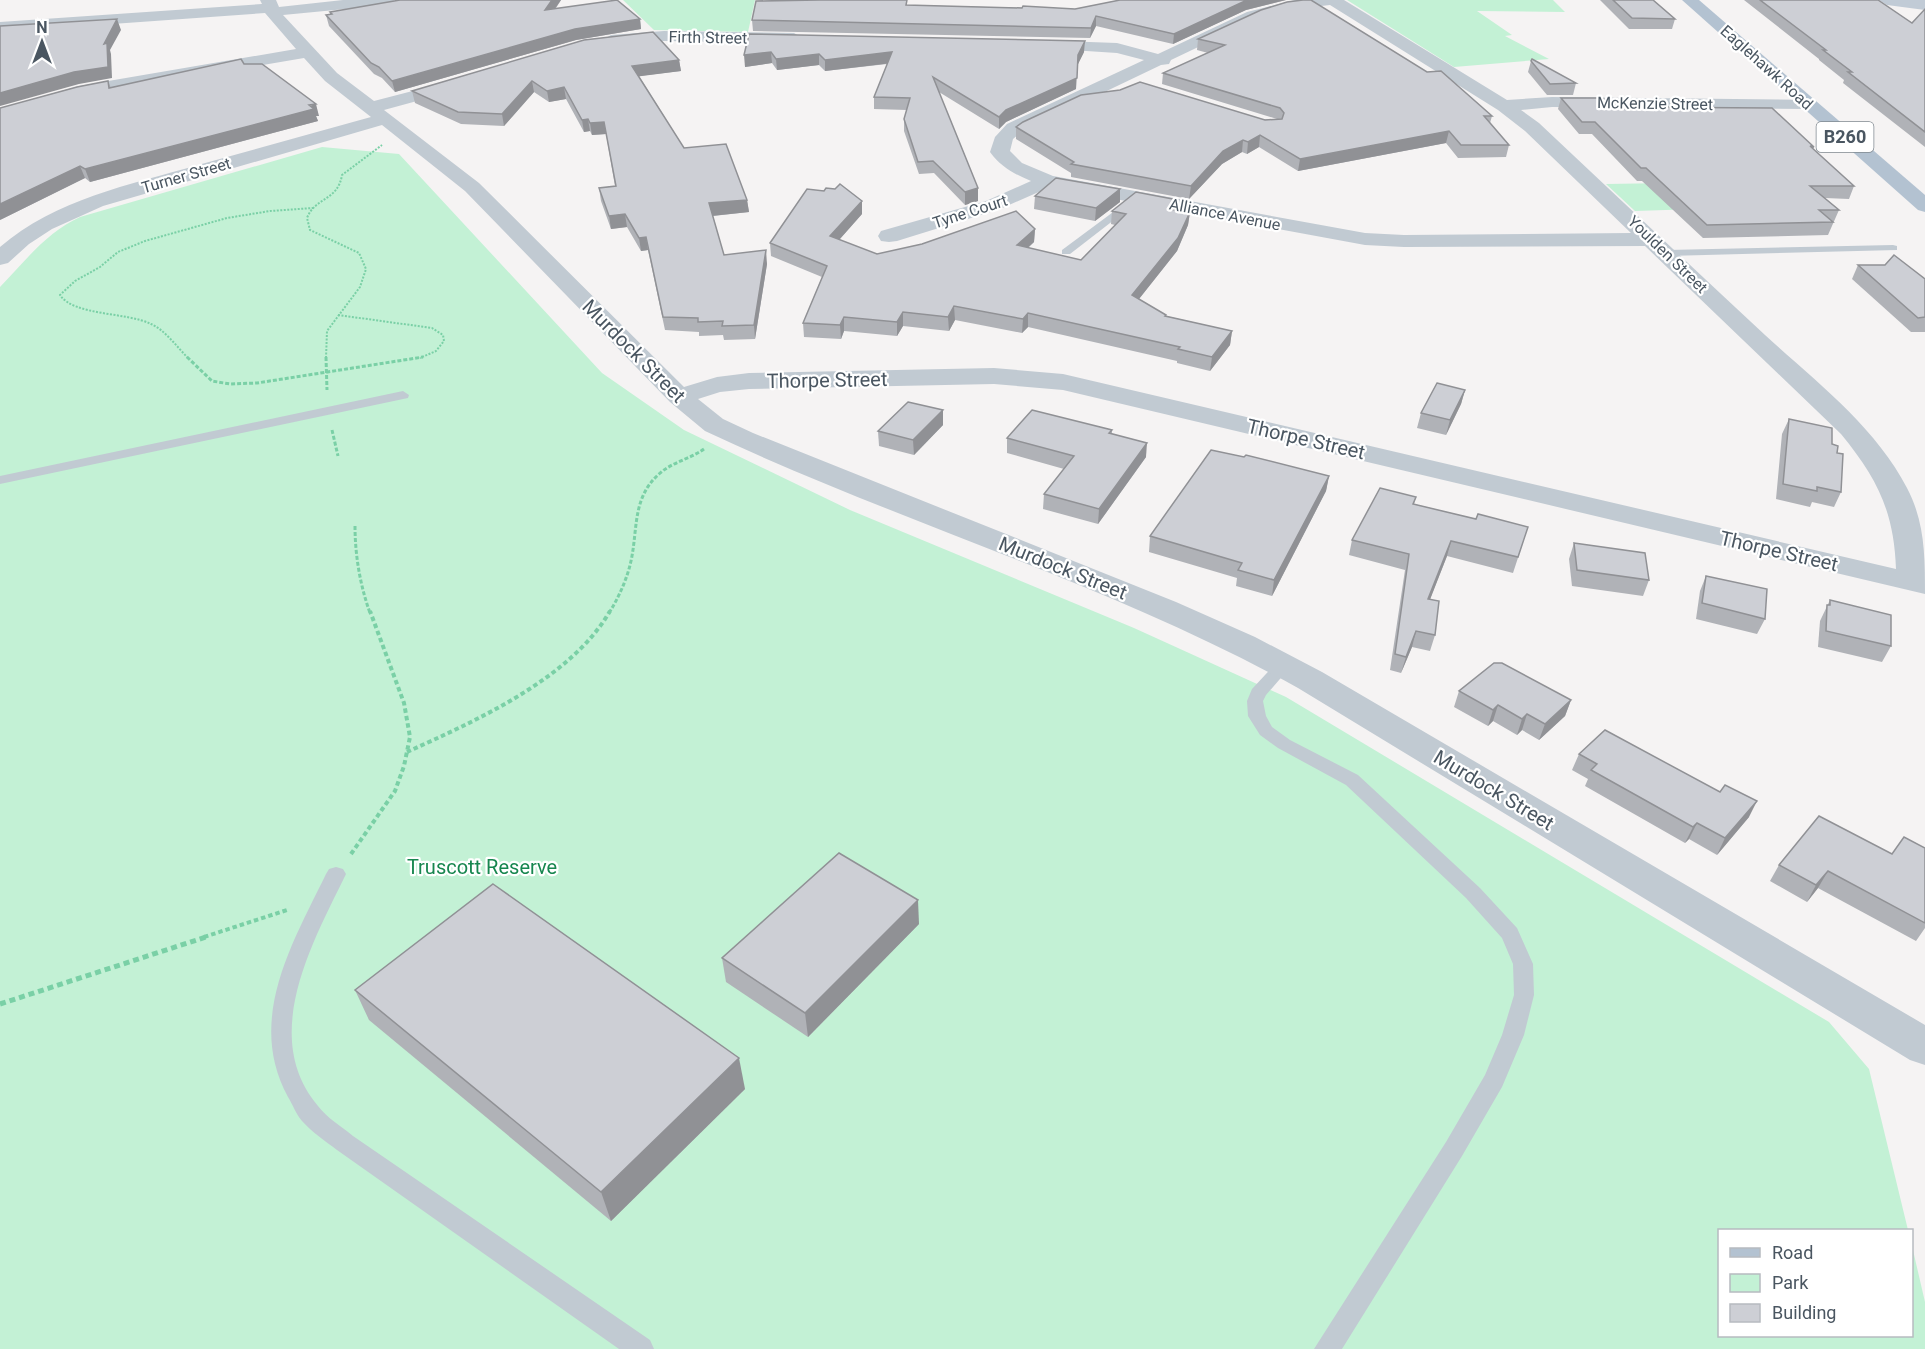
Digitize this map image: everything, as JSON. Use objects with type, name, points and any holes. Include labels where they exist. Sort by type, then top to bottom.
[{"type":"main road","name":"Eaglehawk Road","points":[[1690,0],[1925,206]]},
{"type":"main road","points":[[1887,0],[1924,2]]},
{"type":"street","points":[[0,27],[387,0]]},
{"type":"street","name":"Alliance Avenue","points":[[1332,0],[1284,6],[1253,15],[1163,60],[1014,128],[1004,137],[1000,152],[1009,162],[1024,172],[1048,181],[1365,239],[1660,246]]},
{"type":"street","name":"Youlden Street","points":[[1332,0],[1504,106],[1546,138],[1844,422],[1878,463],[1898,496],[1905,514],[1919,583]]},
{"type":"street","name":"Murdock Street","points":[[270,7],[331,77],[472,187],[679,397],[726,432],[1165,609],[1244,644],[1925,1047]]},
{"type":"street","name":"Firth Street","points":[[596,42],[651,36],[805,38]]},
{"type":"street","points":[[1029,43],[1094,45],[1163,60]]},
{"type":"street","points":[[0,114],[79,91],[308,52]]},
{"type":"street","points":[[1120,79],[1142,86]]},
{"type":"street","points":[[385,120],[466,82]]},
{"type":"street","name":"McKenzie Street","points":[[1504,106],[1552,102],[1807,104]]},
{"type":"street","name":"Turner Street","points":[[0,258],[15,243],[38,227],[89,204],[385,120]]},
{"type":"street","name":"Tyne Court","points":[[889,236],[993,206],[1048,181]]},
{"type":"street","name":"Thorpe Street","points":[[679,397],[717,385],[749,381],[994,376],[1063,382],[1919,583]]},
{"type":"lane","points":[[1066,252],[1135,198]]},
{"type":"lane","points":[[1660,246],[1893,248]]},
{"type":"lane","points":[[0,480],[403,395]]},
{"type":"lane","points":[[1284,666],[1258,693],[1255,701],[1257,716],[1266,731],[1284,744],[1352,780],[1473,893],[1510,934],[1523,964],[1524,995],[1513,1035],[1494,1080],[1454,1149],[1327,1349]]},
{"type":"lane","points":[[336,874],[293,968],[281,1013],[279,1040],[288,1079],[308,1112],[345,1143],[641,1349]]},
{"type":"path","points":[[328,411],[324,339],[338,315],[362,285],[367,270],[365,261],[356,250],[310,230],[307,220],[313,208],[340,188],[342,175],[385,120]]},
{"type":"path","points":[[313,208],[270,211],[227,218],[145,241],[118,252],[100,267],[75,281],[60,295],[64,301],[80,308],[138,318],[154,325],[212,381],[219,383],[257,383],[418,359],[436,351],[444,340],[443,335],[432,328],[338,315]]},
{"type":"path","points":[[407,752],[500,708],[543,681],[576,654],[607,618],[623,588],[632,559],[635,516],[648,486],[668,467],[698,454],[726,432]]},
{"type":"path","points":[[336,874],[395,790],[410,737],[404,703],[365,598],[355,547],[355,526]]},
{"type":"path","points":[[0,1004],[326,897]]},
{"type":"green space","points":[[623,0],[755,0],[748,32],[654,30]]},
{"type":"green space","points":[[1347,0],[1553,0],[1565,12],[1477,11],[1512,35],[1505,36],[1549,59],[1454,67]]},
{"type":"green space","name":"Truscott Reserve","points":[[322,147],[399,154],[602,373],[684,430],[850,510],[1134,628],[1286,697],[1829,1022],[1869,1069],[1908,1229],[1718,1229],[1718,1337],[1913,1337],[1913,1250],[1925,1302],[1925,1349],[0,1349],[0,287],[47,239],[80,217]]},
{"type":"green space","points":[[1731,182],[1758,207],[1635,211],[1606,184]]},
{"type":"building","points":[[400,0],[552,0],[545,10],[617,0],[640,19],[575,29],[392,81],[379,67],[371,63],[326,15],[332,14],[330,12]]},
{"type":"building","points":[[907,0],[906,5],[1075,9],[1120,0],[1247,0],[1174,34],[1096,16],[1091,28],[752,20],[756,1]]},
{"type":"building","points":[[1311,0],[1427,72],[1441,71],[1492,116],[1484,116],[1509,145],[1461,145],[1449,131],[1300,159],[1260,135],[1248,142],[1243,140],[1223,151],[1191,186],[1071,164],[1074,162],[1016,127],[1081,95],[1120,90],[1140,82],[1265,120],[1282,119],[1284,113],[1280,108],[1163,73],[1225,45],[1198,39],[1261,10]]},
{"type":"building","points":[[1613,0],[1653,0],[1675,19],[1632,18]]},
{"type":"building","points":[[1760,0],[1878,0],[1912,23],[1925,9],[1925,132],[1823,50],[1826,50]]},
{"type":"building","points":[[117,19],[104,44],[107,43],[108,67],[74,72],[0,93],[0,26]]},
{"type":"building","points":[[653,32],[679,60],[632,66],[684,148],[726,144],[747,200],[709,203],[724,255],[766,250],[754,325],[722,326],[723,321],[698,322],[698,318],[663,317],[646,237],[639,238],[625,214],[609,216],[599,188],[616,186],[604,122],[590,123],[588,119],[582,120],[564,87],[547,91],[532,81],[502,114],[458,112],[412,91],[584,40]]},
{"type":"building","points":[[749,34],[1085,41],[1078,55],[1077,78],[1006,110],[999,117],[933,77],[978,188],[965,192],[933,161],[918,162],[904,119],[910,98],[874,97],[892,52],[825,60],[819,54],[776,59],[771,52],[744,55]]},
{"type":"building","points":[[241,59],[244,64],[262,64],[316,104],[309,105],[314,109],[85,169],[80,166],[0,204],[0,108],[77,87],[108,81],[109,88]]},
{"type":"building","points":[[1532,59],[1576,83],[1550,84],[1531,61]]},
{"type":"building","points":[[1561,98],[1602,98],[1619,107],[1772,108],[1854,186],[1810,186],[1839,210],[1819,210],[1833,222],[1707,225],[1646,168],[1641,168],[1595,122],[1582,122]]},
{"type":"building","points":[[1056,178],[1120,189],[1096,208],[1035,196]]},
{"type":"building","points":[[840,184],[862,201],[830,236],[877,254],[922,244],[1016,211],[1035,229],[1017,245],[1081,260],[1126,214],[1112,211],[1136,192],[1178,200],[1169,209],[1190,212],[1178,238],[1132,295],[1165,316],[1232,331],[1212,357],[1178,349],[1180,347],[1028,313],[1023,319],[954,306],[948,317],[903,312],[897,322],[844,317],[840,325],[803,323],[827,266],[770,243],[807,189],[824,191],[826,188],[835,189]]},
{"type":"building","points":[[1894,255],[1925,279],[1925,317],[1918,318],[1858,265],[1885,265]]},
{"type":"building","points":[[1437,383],[1465,390],[1450,420],[1421,413]]},
{"type":"building","points":[[908,402],[943,410],[913,440],[878,431]]},
{"type":"building","points":[[1032,410],[1112,430],[1109,433],[1147,443],[1099,509],[1044,494],[1074,456],[1007,438]]},
{"type":"building","points":[[1789,419],[1832,428],[1832,444],[1838,446],[1837,453],[1843,454],[1841,492],[1817,487],[1817,491],[1783,484]]},
{"type":"building","points":[[1211,450],[1244,457],[1246,455],[1329,476],[1274,580],[1238,570],[1242,563],[1150,536]]},
{"type":"building","points":[[1380,488],[1416,497],[1413,504],[1476,519],[1478,514],[1528,527],[1518,557],[1451,541],[1428,599],[1439,601],[1435,635],[1416,631],[1406,657],[1395,654],[1409,554],[1352,540]]},
{"type":"building","points":[[1574,543],[1645,553],[1649,580],[1577,570]]},
{"type":"building","points":[[1706,576],[1767,589],[1765,619],[1702,603]]},
{"type":"building","points":[[1830,600],[1891,615],[1891,646],[1826,631],[1827,605],[1830,605]]},
{"type":"building","points":[[1494,663],[1502,663],[1571,700],[1545,724],[1527,714],[1522,719],[1498,705],[1493,710],[1459,691]]},
{"type":"building","points":[[1605,730],[1720,792],[1725,785],[1757,801],[1725,838],[1697,823],[1693,827],[1591,770],[1597,764],[1579,754]]},
{"type":"building","points":[[1819,816],[1892,854],[1904,837],[1925,848],[1925,923],[1828,871],[1816,885],[1779,865]]},
{"type":"building","points":[[839,853],[918,900],[805,1013],[722,958]]},
{"type":"building","points":[[493,884],[739,1058],[601,1192],[355,990]]}]
